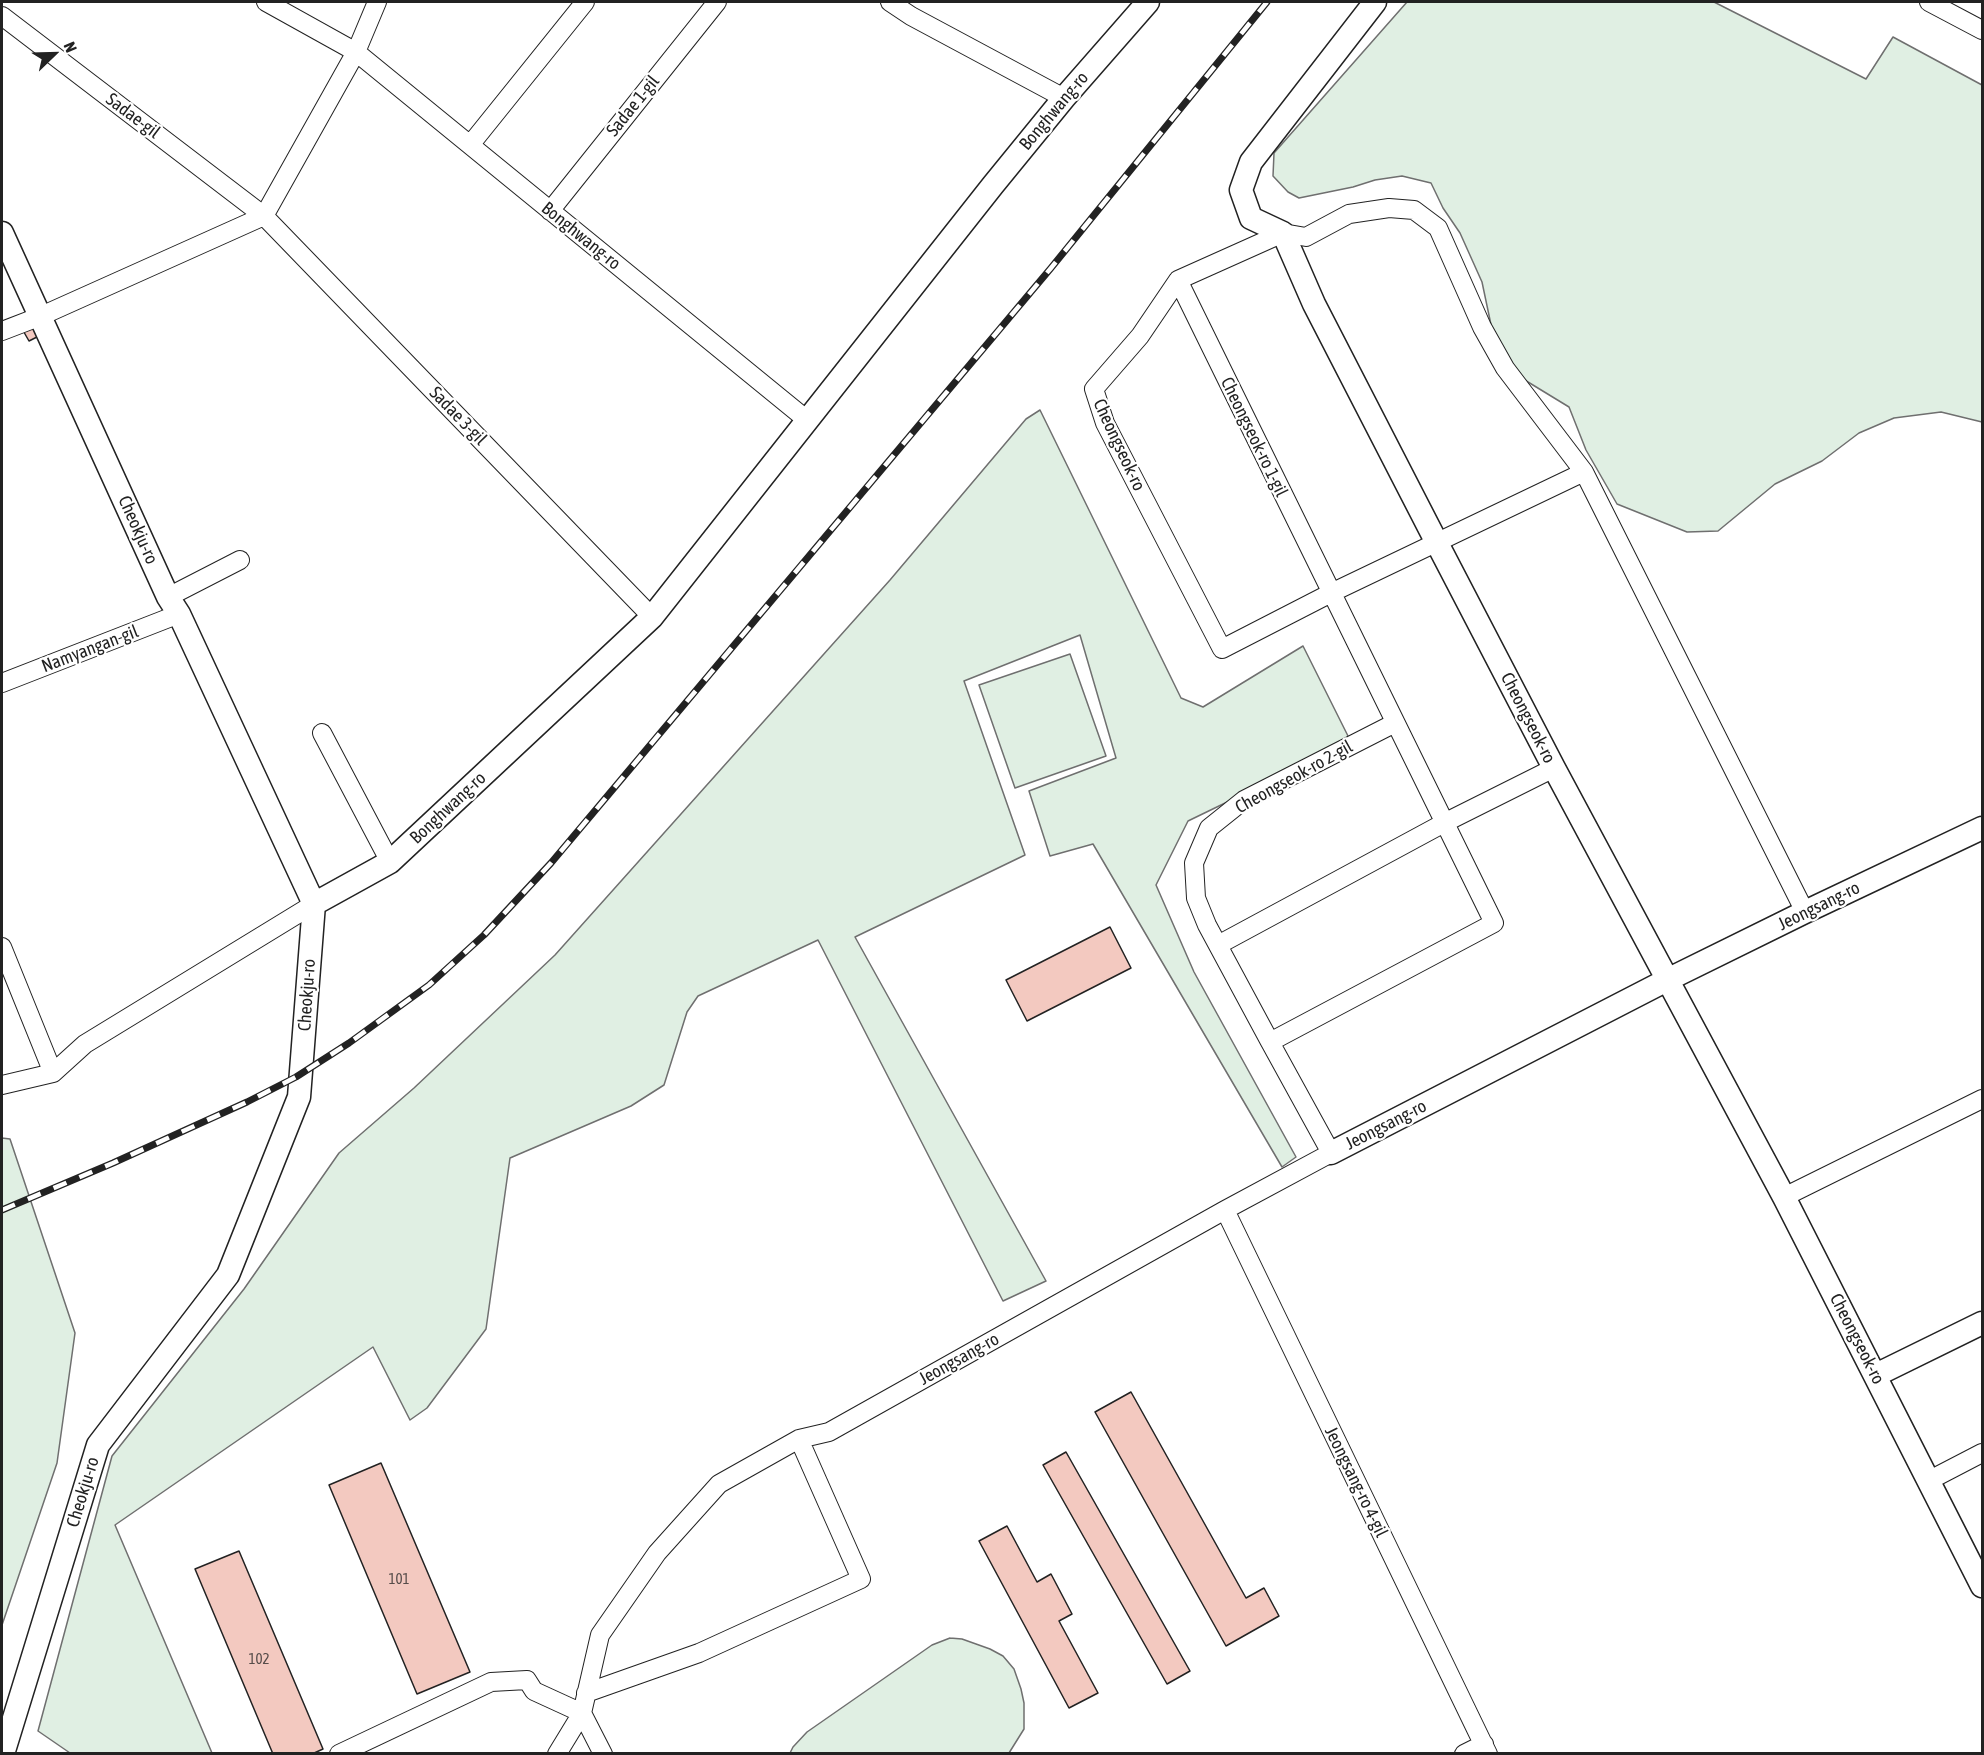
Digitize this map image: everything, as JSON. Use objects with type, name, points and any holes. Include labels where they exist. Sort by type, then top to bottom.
[{"type":"street","name":"Bonghwang-ro","points":[[266,2],[356,52],[807,420]]},
{"type":"street","points":[[2,331],[41,316],[264,216],[356,52],[376,2]]},
{"type":"street","points":[[470,145],[585,2]]},
{"type":"street","name":"Sadae 1-gil","points":[[550,211],[717,2]]},
{"type":"street","points":[[890,2],[916,9],[1064,98]]},
{"type":"street","name":"Bonghwang-ro","points":[[2,1085],[53,1073],[85,1044],[314,904],[390,862],[652,617],[1064,98],[1148,2]]},
{"type":"street","points":[[1375,2],[1251,162],[1242,190],[1251,218],[1284,233],[1306,237],[1349,214],[1389,208],[1414,210],[1438,228],[1482,327],[1505,368],[1584,472],[1805,912]]},
{"type":"street","points":[[1929,2],[1983,30]]},
{"type":"street","name":"Sadae-gil","points":[[2,16],[264,216]]},
{"type":"street","name":"Sadae 3-gil","points":[[264,216],[652,617]]},
{"type":"street","name":"Cheokju-ro","points":[[2,233],[314,904],[299,1097],[228,1275],[98,1445],[3,1754]]},
{"type":"street","points":[[1178,280],[1284,233]]},
{"type":"street","name":"Cheongseok-ro","points":[[1284,233],[1314,304],[1437,543],[1554,768],[1784,1197],[1983,1586]]},
{"type":"street","name":"Cheongseok-ro","points":[[1178,280],[1140,336],[1094,389],[1105,423],[1222,649],[1331,593]]},
{"type":"street","name":"Cheongseok-ro 1-gil","points":[[1178,280],[1395,723]]},
{"type":"street","points":[[1331,593],[1584,472]]},
{"type":"street","name":"Namyangan-gil","points":[[2,683],[174,605],[240,560]]},
{"type":"street","points":[[1270,1042],[1494,923],[1395,723]]},
{"type":"street","name":"Cheongseok-ro 2-gil","points":[[1331,1153],[1218,945],[1196,898],[1194,862],[1209,828],[1244,800],[1395,723]]},
{"type":"street","points":[[322,733],[390,862]]},
{"type":"street","points":[[1218,945],[1444,823],[1554,768]]},
{"type":"street","name":"Jeongsang-ro","points":[[557,1754],[582,1713],[600,1635],[657,1553],[719,1484],[799,1439],[829,1432],[1224,1210],[1331,1153],[1667,980],[1983,828]]},
{"type":"street","points":[[2,947],[53,1073]]},
{"type":"street","points":[[1784,1197],[1983,1099]]},
{"type":"street","name":"Jeongsang-ro 4-gil","points":[[1224,1210],[1486,1749]]},
{"type":"street","points":[[1876,1375],[1983,1323]]},
{"type":"street","points":[[586,1693],[699,1653],[861,1579],[799,1439]]},
{"type":"street","points":[[1928,1481],[1983,1453]]},
{"type":"street","points":[[339,1754],[491,1682],[528,1680],[534,1692],[582,1713],[603,1754]]},
{"type":"street","points":[[1464,1754],[1486,1749]]},
{"type":"green space","points":[[1407,2],[1714,2],[1866,79],[1893,37],[1982,85],[1982,422],[1941,412],[1894,418],[1859,433],[1822,461],[1775,484],[1718,531],[1687,532],[1617,504],[1586,450],[1569,407],[1513,370],[1494,339],[1482,282],[1460,233],[1443,208],[1431,183],[1402,176],[1299,198],[1288,192],[1273,176],[1274,153]]},
{"type":"green space","points":[[1040,410],[1181,698],[1203,707],[1303,646],[1351,742],[1188,821],[1156,885],[1194,972],[1296,1157],[1282,1167],[1093,844],[1050,856],[1029,791],[1116,758],[1080,635],[964,681],[1025,855],[855,937],[1046,1281],[1003,1301],[818,940],[698,996],[687,1012],[664,1085],[631,1106],[510,1158],[486,1329],[427,1408],[410,1420],[373,1347],[115,1525],[212,1753],[70,1753],[38,1731],[112,1456],[244,1289],[339,1153],[414,1088],[555,955],[890,580],[1026,419]]},
{"type":"green space","points":[[1070,654],[1106,756],[1015,788],[979,685]]},
{"type":"green space","points":[[2,1138],[10,1139],[75,1333],[57,1463],[2,1625]]},
{"type":"green space","points":[[950,1638],[962,1639],[990,1649],[1003,1656],[1014,1669],[1024,1703],[1024,1729],[1009,1753],[790,1753],[807,1732],[932,1645]]},
{"type":"building","points":[[37,322],[41,335],[29,341],[21,327]]},
{"type":"building","points":[[1110,927],[1131,968],[1027,1021],[1006,980]]},
{"type":"building","points":[[1131,1392],[1246,1598],[1264,1588],[1279,1616],[1226,1646],[1095,1412]]},
{"type":"building","points":[[1066,1452],[1190,1671],[1167,1684],[1043,1465]]},
{"type":"building","points":[[381,1463],[470,1672],[417,1694],[329,1485]]},
{"type":"building","points":[[1007,1526],[1037,1582],[1051,1574],[1072,1614],[1059,1621],[1098,1693],[1069,1708],[979,1541]]},
{"type":"building","points":[[239,1551],[323,1749],[312,1754],[273,1754],[195,1569]]},
{"type":"railway","points":[[2,1210],[113,1163],[296,1077],[349,1043],[429,985],[484,935],[551,863],[1051,268],[1267,2]]}]
